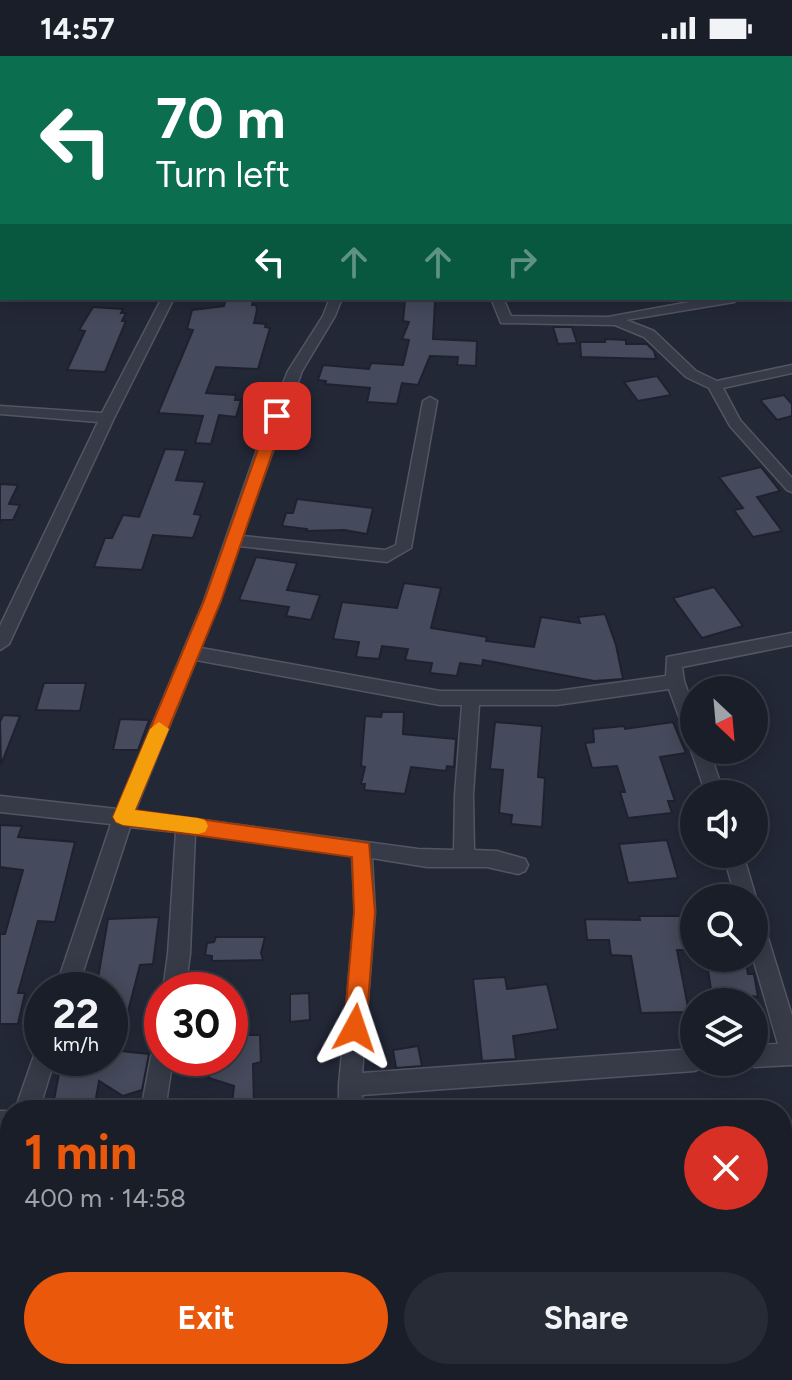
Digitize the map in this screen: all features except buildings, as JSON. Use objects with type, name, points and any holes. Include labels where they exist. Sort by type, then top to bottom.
[{"type":"street","points":[[0,644],[107,418],[167,300]]},
{"type":"street","points":[[72,972],[123,817],[191,653],[295,371],[329,316],[335,300]]},
{"type":"street","points":[[498,300],[503,317],[510,321],[617,321],[649,334],[691,374],[715,386],[792,369]]},
{"type":"street","points":[[603,320],[722,300]]},
{"type":"street","points":[[715,386],[734,422],[792,487]]},
{"type":"street","points":[[233,540],[387,556],[399,552],[403,548],[430,401]]},
{"type":"street","points":[[0,410],[107,418]]},
{"type":"street","points":[[680,695],[673,662],[792,639]]},
{"type":"street","points":[[191,653],[418,695],[557,698],[675,681]]},
{"type":"street","points":[[464,856],[464,795],[471,698]]},
{"type":"street","points":[[0,804],[362,849],[386,849],[436,859],[488,856],[518,865]]},
{"type":"street","points":[[176,972],[186,825]]},
{"type":"street","points":[[351,1100],[365,912],[362,849]]},
{"type":"street","points":[[768,972],[792,1053],[768,1055]]},
{"type":"street","points":[[350,1085],[680,1061]]},
{"type":"street","points":[[30,1100],[38,1076]]},
{"type":"street","points":[[155,1100],[159,1076]]},
{"type":"slow traffic","points":[[159,729],[123,817],[198,826]]},
{"type":"route","points":[[277,416],[212,601],[123,817],[362,849],[365,912],[355,1028]]}]
